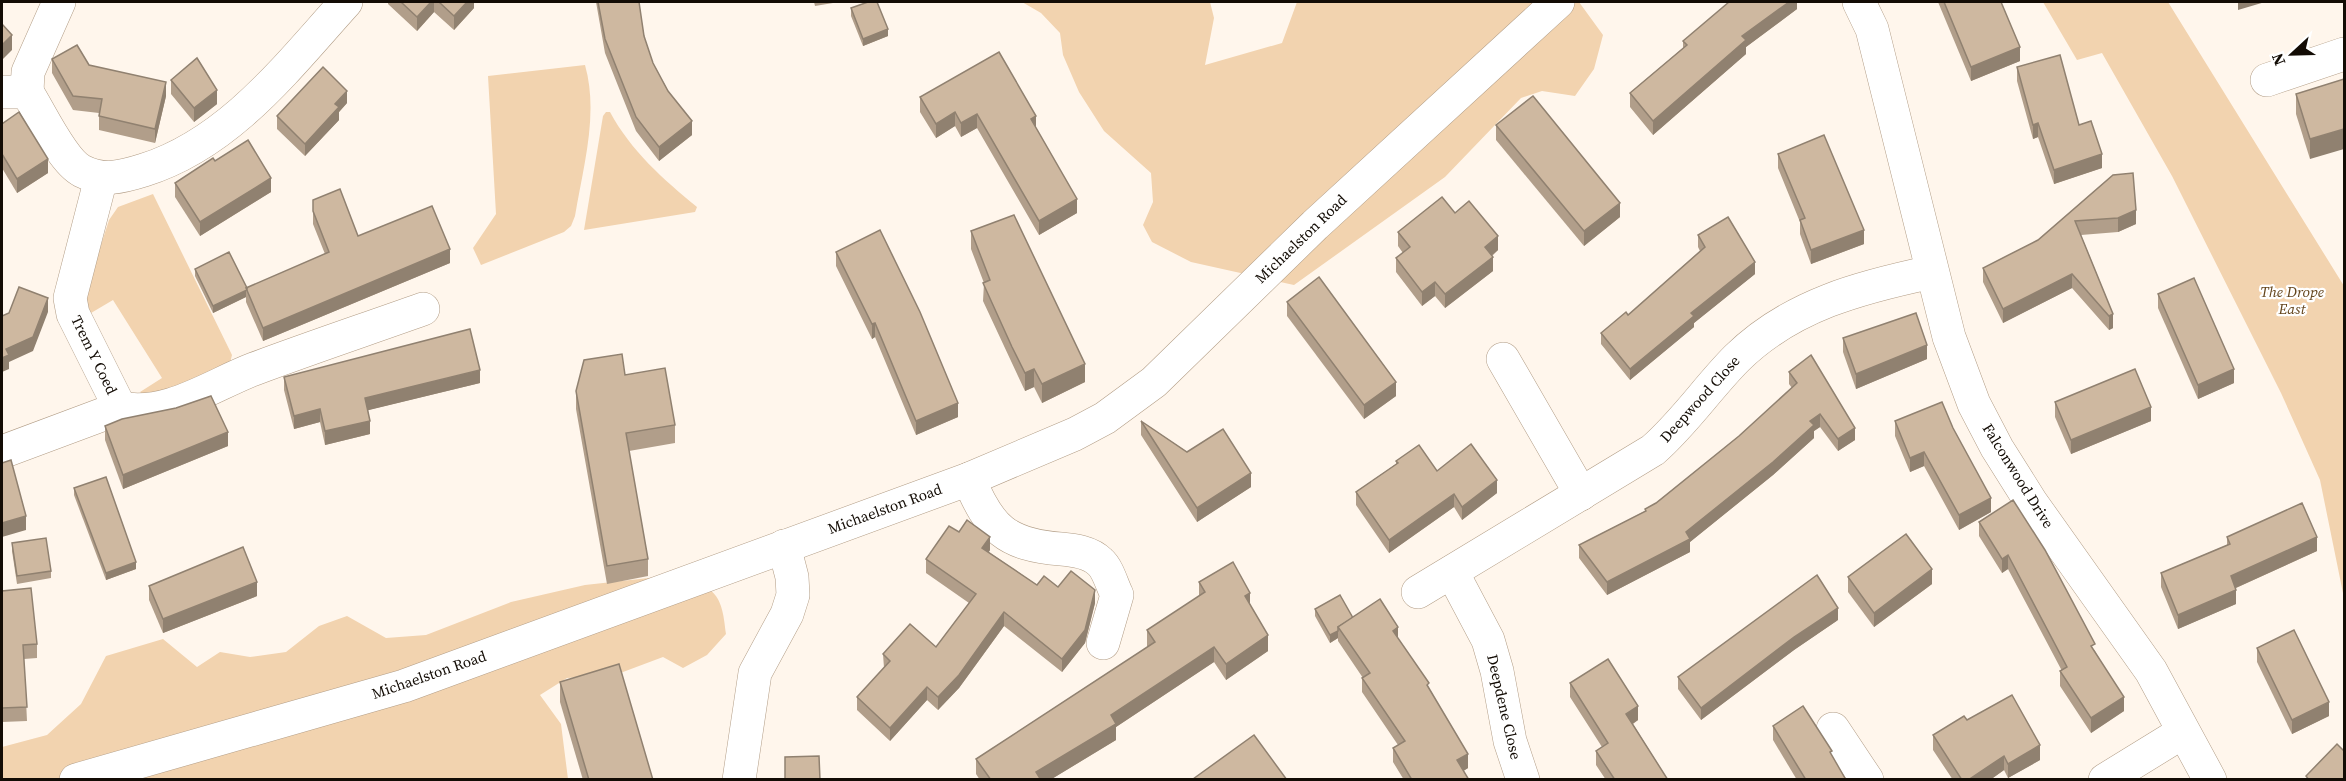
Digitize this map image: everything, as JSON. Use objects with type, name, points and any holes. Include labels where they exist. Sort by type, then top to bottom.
[{"type":"street","points":[[59,2],[28,72],[14,92],[80,170],[101,178],[125,176],[159,166],[221,130],[256,100],[346,2]]},
{"type":"street","name":"Michaelston Road","points":[[76,780],[404,686],[969,479],[1075,434],[1135,399],[1315,225],[1558,2]]},
{"type":"street","name":"Falconwood Drive","points":[[1859,2],[1872,29],[1932,272],[1958,365],[1996,448],[2031,502],[2151,671],[2210,780]]},
{"type":"street","points":[[2267,80],[2344,54]]},
{"type":"street","name":"Trem Y Coed","points":[[2,452],[120,408],[73,314],[70,298],[101,178]]},
{"type":"street","name":"Deepwood Close","points":[[1418,592],[1653,450],[1736,360],[1774,327],[1827,300],[1932,272]]},
{"type":"street","points":[[120,408],[153,410],[170,405],[253,369],[423,309]]},
{"type":"street","points":[[1503,359],[1581,494]]},
{"type":"street","points":[[969,479],[979,504],[1001,533],[1033,547],[1078,550],[1101,562],[1117,595],[1103,643]]},
{"type":"street","points":[[739,780],[755,673],[787,614],[793,596],[792,578],[784,546]]},
{"type":"street","name":"Deepdene Close","points":[[1452,572],[1488,640],[1497,670],[1510,741],[1522,780]]},
{"type":"street","points":[[1833,729],[1867,780]]},
{"type":"street","points":[[2105,780],[2183,732]]},
{"type":"green space","points":[[1022,2],[1210,2],[1214,18],[1205,65],[1282,43],[1297,2],[1579,2],[1603,35],[1594,69],[1575,96],[1542,91],[1521,98],[1445,177],[1294,285],[1191,262],[1152,242],[1143,225],[1153,202],[1151,173],[1104,131],[1079,92],[1063,55],[1060,33],[1041,13]]},
{"type":"green space","name":"The Drope East","points":[[2043,2],[2168,2],[2344,286],[2344,598],[2320,480],[2281,393],[2172,176],[2102,53],[2077,60]]},
{"type":"green space","points":[[585,65],[589,84],[590,121],[582,179],[571,226],[564,232],[481,265],[473,248],[496,214],[488,76]]},
{"type":"green space","points":[[606,112],[610,112],[618,126],[649,164],[697,207],[695,212],[584,230],[603,116]]},
{"type":"green space","points":[[153,194],[232,355],[230,363],[148,398],[140,392],[162,378],[113,300],[91,313],[86,306],[85,295],[109,220],[118,207]]},
{"type":"green space","points":[[676,575],[714,593],[722,608],[726,634],[707,655],[683,668],[663,657],[615,675],[567,678],[540,695],[561,724],[568,779],[2,780],[2,747],[47,735],[81,704],[106,656],[163,639],[197,667],[220,652],[250,657],[286,652],[319,626],[347,616],[386,638],[426,635],[511,602],[585,585]]},
{"type":"building","points":[[401,2],[431,2],[417,17]]},
{"type":"building","points":[[439,2],[467,2],[454,16]]},
{"type":"building","points":[[598,2],[639,2],[644,36],[653,63],[668,91],[692,121],[659,147],[636,117],[605,39]]},
{"type":"building","points":[[868,2],[877,2],[888,29],[863,39],[851,8]]},
{"type":"building","points":[[1729,2],[1789,2],[1742,36],[1746,40],[1653,121],[1630,93],[1687,45],[1683,41]]},
{"type":"building","points":[[1944,2],[2001,2],[2020,47],[1971,67]]},
{"type":"building","points":[[2,24],[12,35],[2,45]]},
{"type":"building","points":[[77,45],[89,65],[166,82],[155,129],[99,116],[102,99],[73,96],[52,59]]},
{"type":"building","points":[[999,52],[1036,116],[1031,119],[1077,199],[1039,221],[977,114],[961,123],[955,112],[936,124],[920,97]]},
{"type":"building","points":[[2060,55],[2079,125],[2091,121],[2102,154],[2054,170],[2038,123],[2033,125],[2017,67]]},
{"type":"building","points":[[197,58],[217,90],[194,108],[171,80]]},
{"type":"building","points":[[323,67],[347,91],[335,104],[339,107],[305,144],[277,116]]},
{"type":"building","points":[[2344,79],[2344,129],[2310,139],[2296,94]]},
{"type":"building","points":[[1533,96],[1620,203],[1584,231],[1496,125]]},
{"type":"building","points":[[19,112],[48,159],[17,179],[2,154],[2,124]]},
{"type":"building","points":[[1824,135],[1864,230],[1811,250],[1800,220],[1805,218],[1778,154]]},
{"type":"building","points":[[248,140],[271,178],[200,222],[175,183],[213,158],[215,161]]},
{"type":"building","points":[[2133,173],[2136,210],[2118,218],[2075,221],[2113,314],[2109,316],[2072,274],[2003,309],[1983,268],[2038,240],[2113,175]]},
{"type":"building","points":[[340,189],[358,236],[432,206],[450,249],[263,328],[246,288],[329,252],[313,211],[313,200]]},
{"type":"building","points":[[1442,197],[1455,213],[1469,201],[1498,236],[1485,247],[1493,257],[1445,294],[1435,282],[1422,292],[1396,258],[1410,247],[1398,232]]},
{"type":"building","points":[[1014,215],[1085,364],[1042,384],[1034,369],[1025,373],[1012,347],[983,283],[990,280],[971,231]]},
{"type":"building","points":[[1728,217],[1755,262],[1691,313],[1694,316],[1630,369],[1601,333],[1626,312],[1628,315],[1705,247],[1698,235]]},
{"type":"building","points":[[880,230],[920,312],[958,403],[916,421],[875,323],[872,324],[836,252]]},
{"type":"building","points":[[229,252],[247,290],[213,306],[195,269]]},
{"type":"building","points":[[1319,277],[1396,382],[1364,405],[1287,302]]},
{"type":"building","points":[[2194,278],[2234,369],[2198,385],[2158,294]]},
{"type":"building","points":[[19,287],[48,298],[33,337],[6,349],[9,355],[2,358],[2,316],[9,313]]},
{"type":"building","points":[[1916,313],[1927,345],[1856,374],[1843,338]]},
{"type":"building","points":[[470,329],[480,370],[365,398],[370,421],[325,431],[320,409],[294,416],[284,377]]},
{"type":"building","points":[[622,354],[625,375],[665,368],[675,425],[626,433],[648,559],[607,566],[576,391],[584,360]]},
{"type":"building","points":[[1811,355],[1855,428],[1838,439],[1820,414],[1810,421],[1814,425],[1773,462],[1686,532],[1690,539],[1607,582],[1579,545],[1646,511],[1645,509],[1656,503],[1739,436],[1797,383],[1789,372]]},
{"type":"building","points":[[2135,369],[2151,407],[2071,440],[2055,402]]},
{"type":"building","points":[[211,396],[228,432],[123,475],[105,426],[122,419],[176,408]]},
{"type":"building","points":[[1942,402],[1953,428],[1991,498],[1959,515],[1924,452],[1910,458],[1895,421]]},
{"type":"building","points":[[1141,421],[1187,452],[1223,429],[1251,473],[1197,508]]},
{"type":"building","points":[[1471,444],[1497,480],[1462,507],[1454,494],[1389,540],[1356,492],[1398,463],[1396,461],[1419,445],[1437,471]]},
{"type":"building","points":[[11,460],[26,516],[2,523],[2,463]]},
{"type":"building","points":[[106,477],[136,562],[106,573],[74,488]]},
{"type":"building","points":[[2013,500],[2045,550],[2095,644],[2091,646],[2124,697],[2091,718],[2060,671],[2067,667],[2008,555],[2002,559],[1979,522]]},
{"type":"building","points":[[2302,503],[2317,537],[2231,576],[2236,590],[2178,615],[2161,573],[2230,544],[2227,537]]},
{"type":"building","points":[[967,520],[990,537],[982,548],[1037,585],[1044,576],[1058,587],[1071,571],[1095,590],[1085,630],[1062,659],[1004,612],[959,675],[938,697],[927,687],[890,728],[857,697],[890,661],[883,654],[910,624],[936,647],[976,594],[926,559],[949,526],[959,532]]},
{"type":"building","points":[[1906,534],[1932,569],[1874,613],[1848,577]]},
{"type":"building","points":[[46,538],[51,571],[17,576],[12,543]]},
{"type":"building","points":[[243,547],[257,582],[163,619],[149,586]]},
{"type":"building","points":[[1233,562],[1250,593],[1245,596],[1268,635],[1226,664],[1214,647],[1111,715],[1116,724],[1036,772],[1041,780],[991,780],[976,759],[1155,642],[1147,630],[1205,592],[1199,582]]},
{"type":"building","points":[[1817,575],[1838,608],[1794,637],[1701,708],[1678,677]]},
{"type":"building","points":[[31,588],[37,644],[23,645],[27,707],[2,708],[2,591]]},
{"type":"building","points":[[1340,595],[1353,618],[1330,635],[1315,609]]},
{"type":"building","points":[[1380,599],[1398,627],[1393,631],[1429,683],[1427,685],[1468,754],[1457,760],[1469,780],[1412,780],[1393,748],[1405,741],[1362,678],[1370,673],[1338,627]]},
{"type":"building","points":[[2294,630],[2329,702],[2292,720],[2257,648]]},
{"type":"building","points":[[1608,659],[1638,706],[1626,714],[1668,780],[1615,780],[1596,751],[1608,743],[1570,683]]},
{"type":"building","points":[[619,664],[653,780],[589,780],[560,682]]},
{"type":"building","points":[[2012,695],[2040,745],[2008,764],[2004,756],[1968,780],[1962,780],[1933,735],[1964,716],[1967,720]]},
{"type":"building","points":[[1803,706],[1832,751],[1830,752],[1846,780],[1806,780],[1773,726]]},
{"type":"building","points":[[1254,735],[1287,780],[1193,779]]},
{"type":"building","points":[[2337,744],[2344,751],[2344,780],[2309,780],[2306,776]]},
{"type":"building","points":[[819,756],[820,780],[785,780],[785,757]]}]
